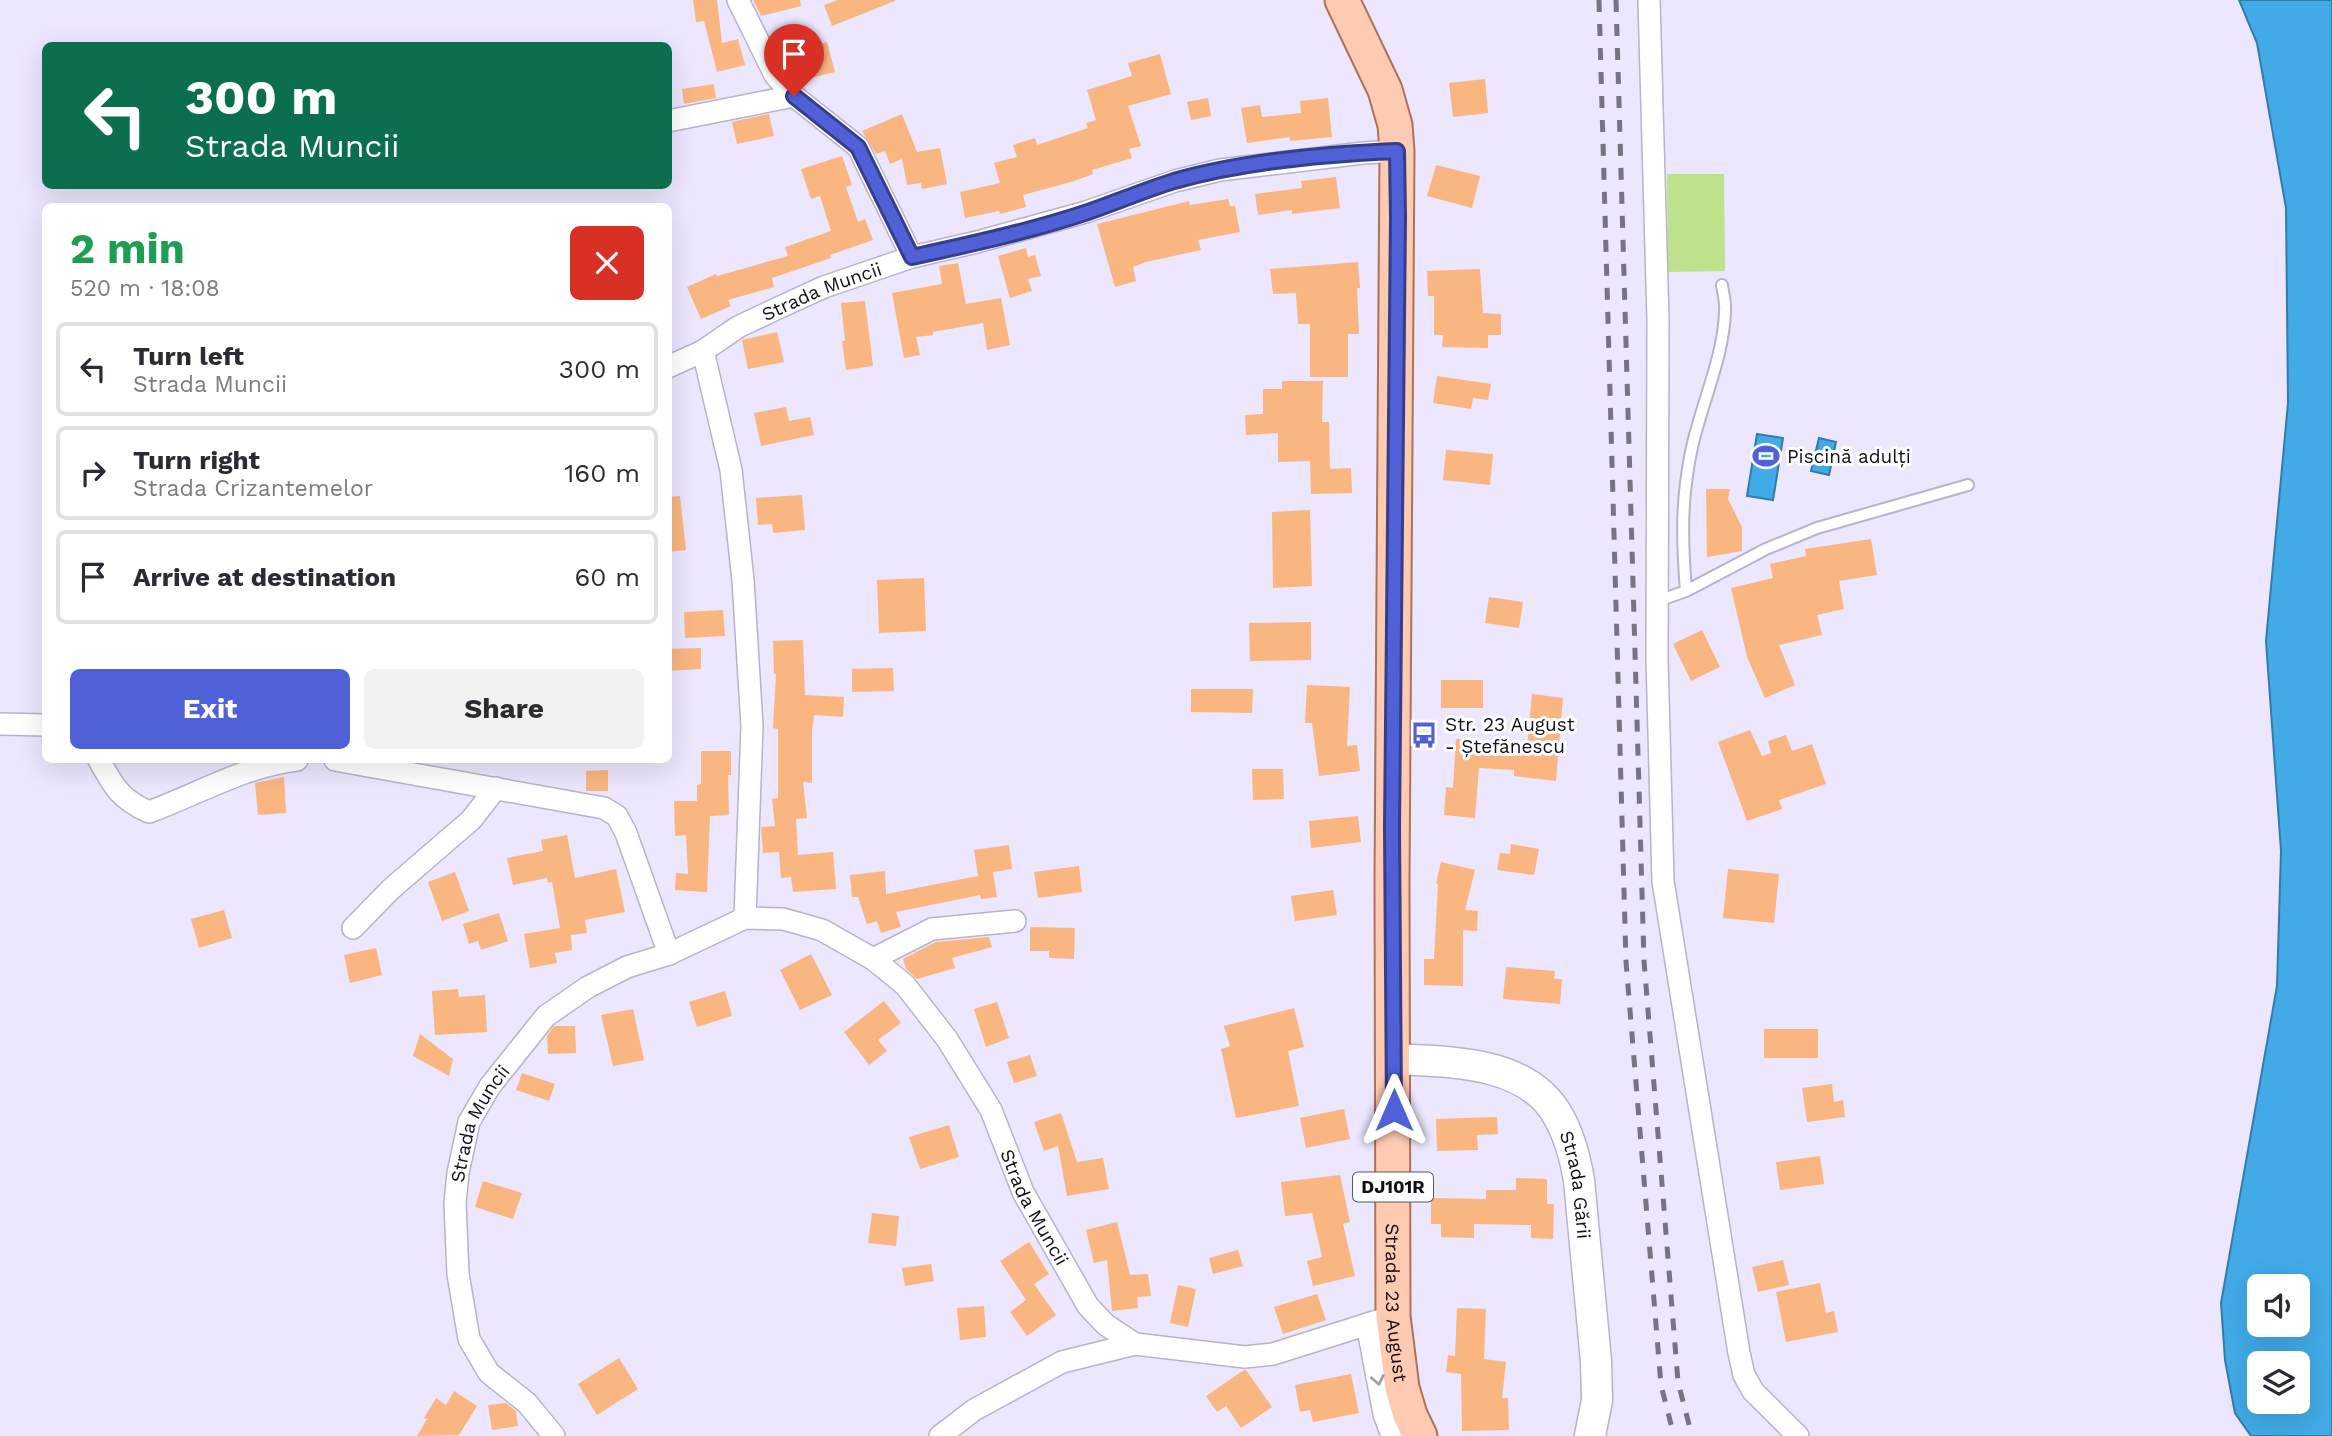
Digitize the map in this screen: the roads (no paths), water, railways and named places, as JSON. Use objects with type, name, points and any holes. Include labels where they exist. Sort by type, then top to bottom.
[{"type":"main road","name":"Strada 23 August","points":[[1342,0],[1385,90],[1395,125],[1397,151],[1392,866],[1394,1059],[1380,1320],[1410,1415],[1420,1436]]},
{"type":"street","points":[[738,0],[775,75],[794,96],[858,147],[912,257]]},
{"type":"street","points":[[1649,0],[1658,307],[1657,659],[1663,881],[1744,1375],[1754,1391],[1798,1436]]},
{"type":"street","points":[[672,120],[794,96]]},
{"type":"street","name":"Strada Muncii","points":[[672,366],[703,351],[738,327],[776,309],[824,288],[912,257],[1086,212],[1175,181],[1220,170],[1397,151]]},
{"type":"street","points":[[703,351],[731,470],[743,580],[752,726],[746,918]]},
{"type":"street","points":[[0,724],[42,725]]},
{"type":"street","points":[[101,763],[112,782],[130,803],[149,812],[254,768],[281,763]]},
{"type":"street","points":[[351,763],[604,808],[617,816],[626,833],[669,954]]},
{"type":"street","points":[[353,928],[391,889],[471,820],[496,788]]},
{"type":"street","name":"Strada Muncii","points":[[554,1436],[527,1403],[489,1373],[468,1339],[458,1273],[455,1203],[458,1173],[469,1122],[490,1086],[546,1016],[588,987],[627,967],[669,954],[746,918],[783,919],[822,930],[873,959],[905,985],[947,1039],[991,1110],[1023,1192],[1088,1306],[1106,1325],[1135,1343]]},
{"type":"street","points":[[873,959],[933,929],[1015,920]]},
{"type":"street","name":"Strada Gării","points":[[1394,1059],[1447,1062],[1502,1072],[1530,1087],[1556,1112],[1574,1154],[1580,1180],[1596,1360],[1597,1401],[1590,1436]]},
{"type":"street","points":[[1380,1320],[1384,1414],[1392,1436]]},
{"type":"street","name":"Strada Muncii","points":[[940,1436],[974,1410],[1062,1362],[1135,1343],[1245,1357],[1273,1354],[1380,1320]]},
{"type":"lane","points":[[1686,590],[1682,498],[1691,449],[1722,338],[1726,310],[1722,285]]},
{"type":"lane","points":[[1658,601],[1686,590],[1766,549],[1817,528],[1968,485]]},
{"type":"water","points":[[2239,0],[2332,0],[2332,1436],[2251,1436],[2235,1413],[2225,1360],[2221,1303],[2277,986],[2281,851],[2266,641],[2288,403],[2286,208],[2257,43]]},
{"type":"water","points":[[1757,434],[1783,438],[1773,500],[1747,496]]},
{"type":"water","points":[[1819,438],[1836,442],[1829,475],[1811,471]]},
{"type":"railway","points":[[1599,0],[1626,962],[1661,1385],[1674,1436]]},
{"type":"railway","points":[[1616,0],[1644,961],[1678,1382],[1692,1436]]},
{"type":"place","name":"Piscină adulți","points":[[1766,456]]},
{"type":"place","name":"Str. 23 August - Ștefănescu","points":[[1424,735]]}]
